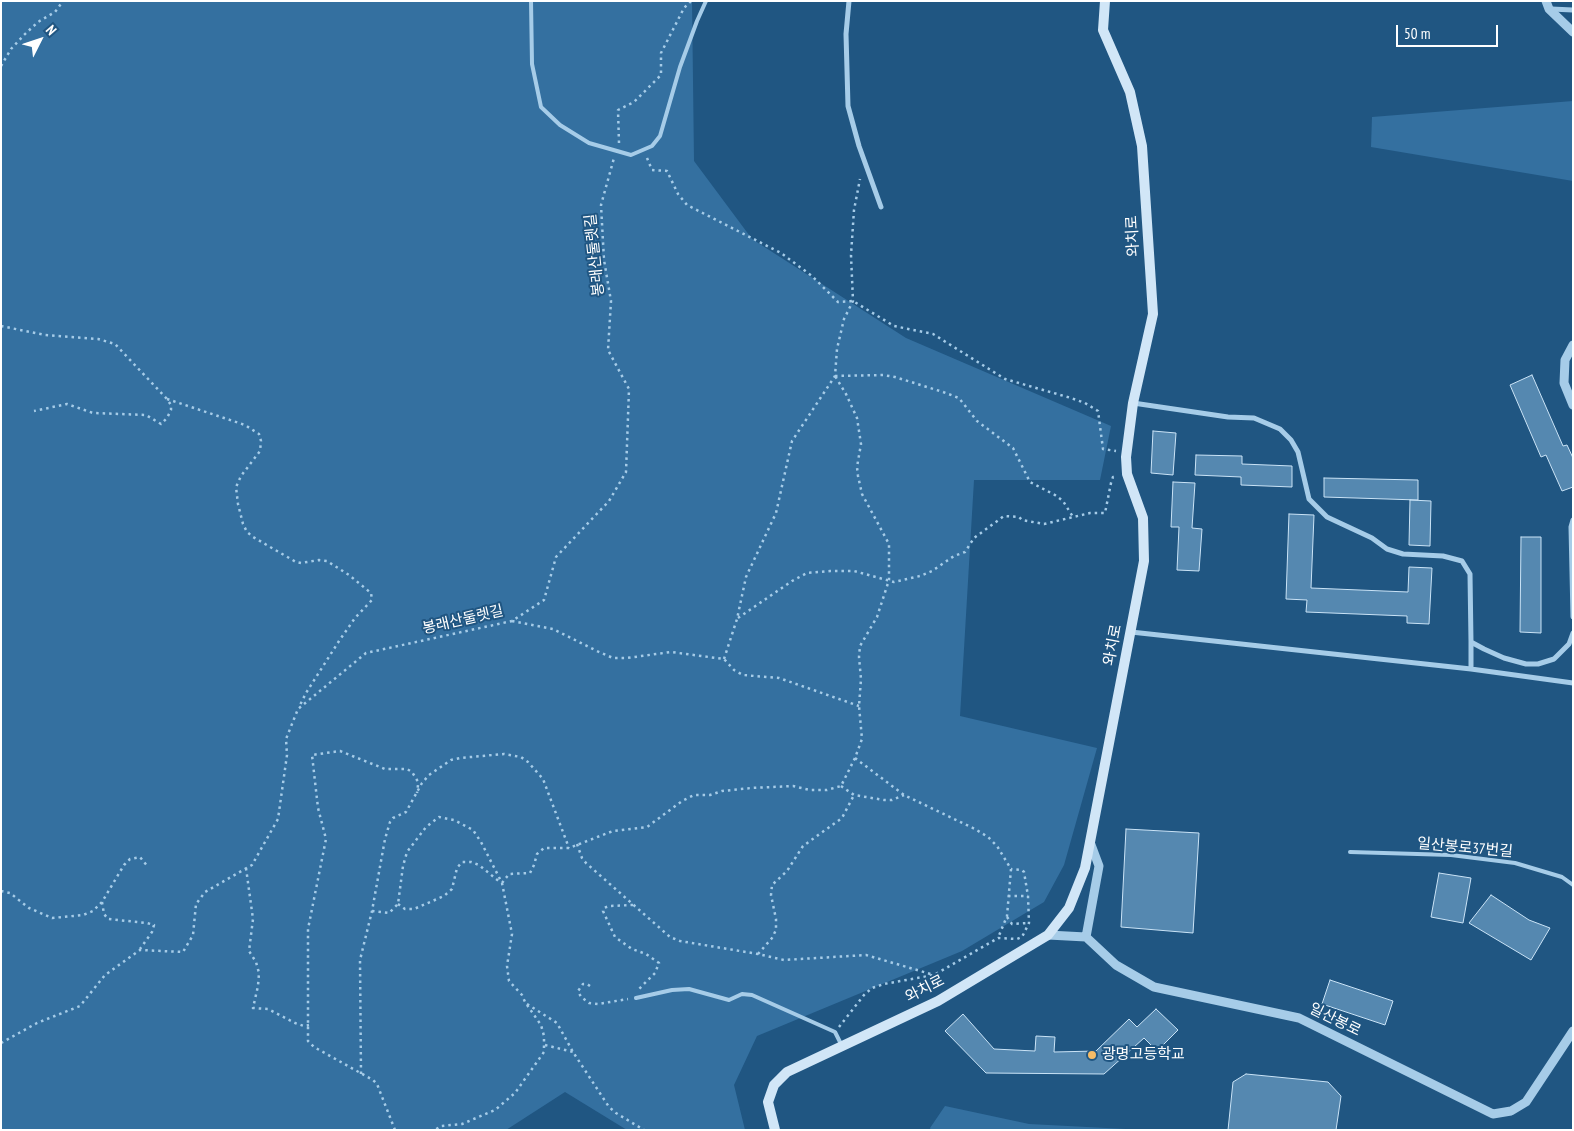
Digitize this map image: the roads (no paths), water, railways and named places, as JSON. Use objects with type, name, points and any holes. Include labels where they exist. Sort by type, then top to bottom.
[{"type":"main road","name":"와치로","points":[[775,1130],[768,1102],[774,1085],[787,1072],[938,1001],[1048,935],[1069,908],[1084,868],[1144,561],[1143,518],[1127,474],[1127,452],[1133,403],[1153,314],[1142,146],[1130,92],[1103,30],[1105,1]]},
{"type":"street","points":[[849,1],[846,34],[848,106],[880,207]]},
{"type":"street","points":[[1548,5],[1573,10]]},
{"type":"street","points":[[1548,5],[1573,32]]},
{"type":"street","points":[[1573,345],[1564,360],[1564,384],[1573,405]]},
{"type":"street","points":[[1133,403],[1228,417],[1254,418],[1280,429],[1291,440],[1298,452],[1309,498],[1328,517],[1372,538],[1387,549],[1403,554],[1444,556],[1462,561],[1470,574],[1470,670]]},
{"type":"street","points":[[1573,520],[1570,527],[1573,618]]},
{"type":"street","points":[[1130,632],[1573,683]]},
{"type":"street","points":[[1471,642],[1504,658],[1526,664],[1538,664],[1554,658],[1569,644],[1573,633]]},
{"type":"street","points":[[1048,935],[1086,937],[1099,866],[1090,842]]},
{"type":"street","name":"일산봉로","points":[[1086,937],[1116,965],[1154,987],[1299,1018],[1493,1114],[1511,1112],[1526,1102],[1573,1031]]},
{"type":"lane","points":[[531,1],[532,64],[541,107],[560,125],[589,143],[631,155],[652,146],[660,136],[680,67],[696,21],[706,1]]},
{"type":"lane","name":"일산봉로37번길","points":[[1350,852],[1451,855],[1515,863],[1562,877],[1573,885]]},
{"type":"lane","points":[[636,998],[672,990],[689,989],[729,1000],[742,994],[752,995],[835,1032],[842,1046]]},
{"type":"place","name":"광명고등학교","points":[[1092,1055]]}]
